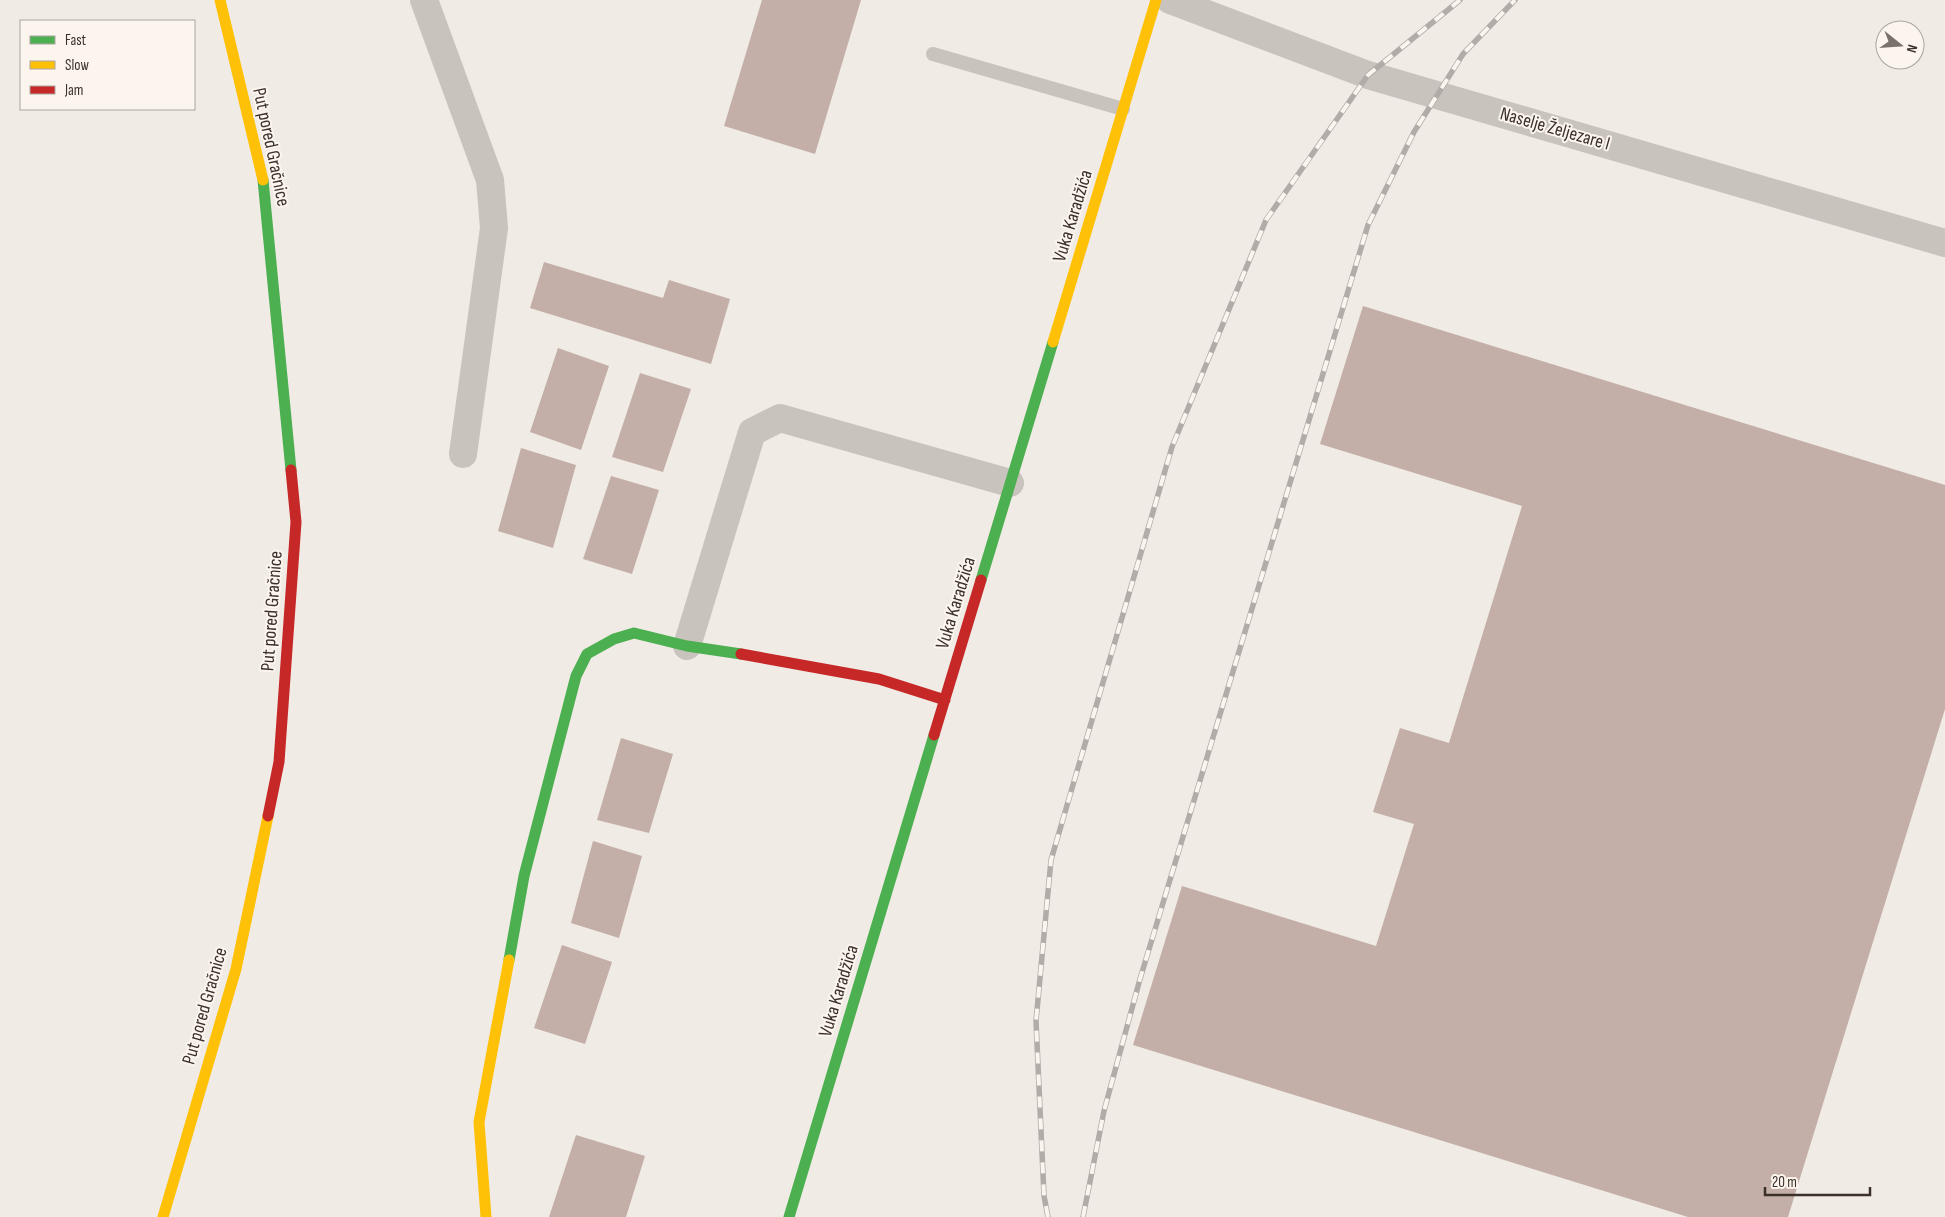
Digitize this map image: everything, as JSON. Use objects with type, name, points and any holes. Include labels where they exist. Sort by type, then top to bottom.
[{"type":"street","name":"Put pored Gračnice","points":[[163,1217],[236,970],[279,762],[296,522],[265,190],[220,0]]},
{"type":"street","points":[[424,0],[490,180],[494,228],[463,454]]},
{"type":"street","name":"Vuka Karadžića","points":[[789,1217],[1156,0]]},
{"type":"street","name":"Naselje Željezare I","points":[[1170,0],[1368,75],[1945,243]]},
{"type":"street","points":[[686,646],[752,432],[767,423],[780,418],[1010,483]]},
{"type":"street","points":[[486,1217],[479,1122],[524,876],[576,676],[587,654],[614,639],[634,633],[686,646],[750,655],[879,679],[945,700]]},
{"type":"lane","points":[[933,54],[1123,109]]},
{"type":"building","points":[[762,0],[861,0],[815,154],[724,126]]},
{"type":"building","points":[[544,262],[663,298],[669,280],[730,299],[711,364],[530,308]]},
{"type":"building","points":[[1363,306],[1945,485],[1945,709],[1788,1217],[1688,1217],[1133,1045],[1182,886],[1376,946],[1414,824],[1373,812],[1400,728],[1449,743],[1522,506],[1320,444]]},
{"type":"building","points":[[558,348],[609,366],[581,450],[530,432]]},
{"type":"building","points":[[640,373],[691,389],[663,472],[612,457]]},
{"type":"building","points":[[521,448],[576,465],[553,548],[498,531]]},
{"type":"building","points":[[611,476],[659,490],[632,574],[583,559]]},
{"type":"building","points":[[621,738],[673,754],[649,833],[597,820]]},
{"type":"building","points":[[593,841],[642,856],[619,938],[571,923]]},
{"type":"building","points":[[562,945],[612,962],[585,1044],[534,1028]]},
{"type":"building","points":[[576,1135],[645,1156],[626,1217],[549,1217]]},
{"type":"railway","points":[[1048,1217],[1044,1196],[1036,1021],[1051,860],[1172,447],[1266,220],[1368,75],[1460,0]]},
{"type":"railway","points":[[1083,1217],[1104,1111],[1140,979],[1368,225],[1414,132],[1463,54],[1515,0]]},
{"type":"traffic: fast","points":[[263,180],[291,470]]},
{"type":"traffic: fast","points":[[981,580],[1053,342]]},
{"type":"traffic: fast","points":[[509,960],[524,876],[576,676],[587,654],[614,639],[634,633],[687,646],[741,654]]},
{"type":"traffic: fast","points":[[789,1217],[934,735]]},
{"type":"traffic: slow","points":[[220,0],[263,180]]},
{"type":"traffic: slow","points":[[1053,342],[1156,0]]},
{"type":"traffic: slow","points":[[163,1217],[236,969],[268,816]]},
{"type":"traffic: slow","points":[[486,1217],[479,1122],[509,960]]},
{"type":"traffic: jam","points":[[268,816],[279,762],[296,522],[291,470]]},
{"type":"traffic: jam","points":[[934,735],[981,580]]},
{"type":"traffic: jam","points":[[741,654],[879,679],[945,700]]}]
